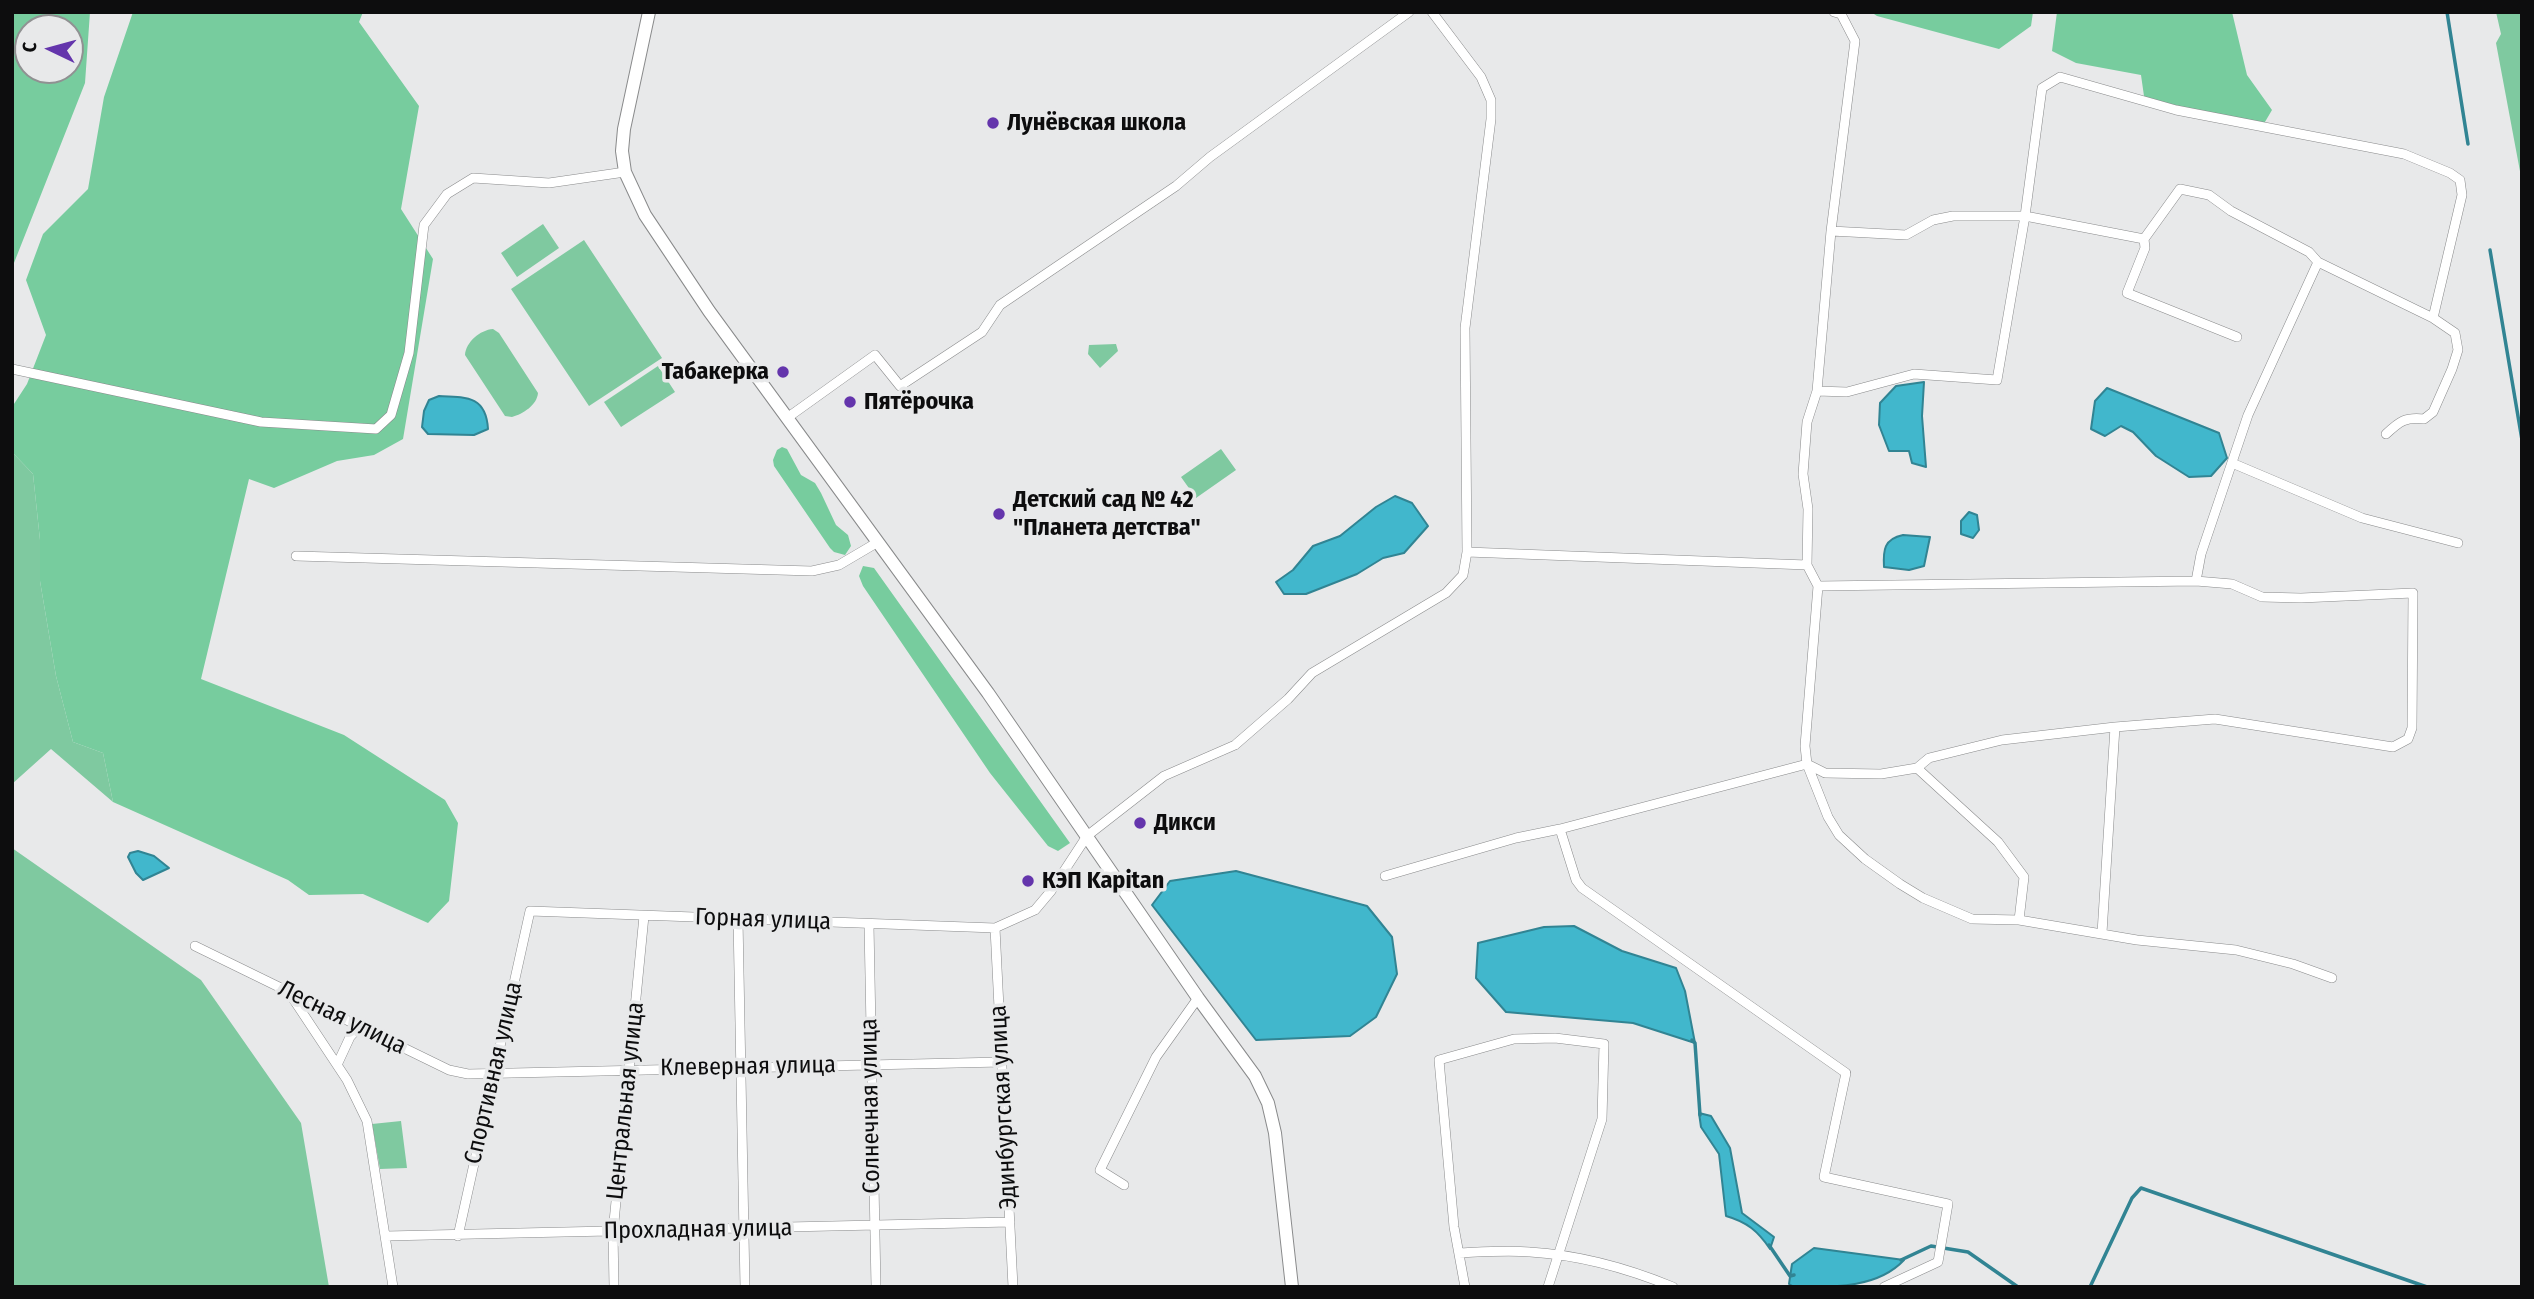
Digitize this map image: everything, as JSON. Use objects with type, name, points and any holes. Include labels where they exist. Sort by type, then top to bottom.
[{"type":"street","points":[[649,12],[624,129],[622,151],[625,172],[645,215],[709,312],[988,693],[1198,998],[1255,1076],[1268,1103],[1275,1133],[1292,1287]]},
{"type":"street","points":[[787,418],[875,355],[900,386],[982,332],[1000,305],[1176,186],[1210,157],[1409,12]]},
{"type":"street","points":[[995,928],[1035,910],[1087,836],[1164,776],[1235,746],[1312,673],[1446,593],[1462,575],[1467,552],[1465,328],[1491,119],[1491,100],[1480,77],[1432,12]]},
{"type":"street","points":[[1834,12],[1841,14],[1855,41],[1831,231],[1817,391],[1807,422],[1803,474],[1808,509],[1807,565],[1818,586],[1805,746],[1807,764],[1828,817],[1839,835],[1891,878],[1923,898],[1972,919],[2019,920],[2137,940],[2236,950],[2333,978]]},
{"type":"street","points":[[1817,391],[1847,392],[1914,374],[1997,380],[2025,216],[2042,88],[2060,77],[2176,110],[2404,154],[2450,173],[2460,180],[2462,195],[2433,318]]},
{"type":"street","points":[[12,369],[261,422],[376,429],[391,415],[410,354],[424,225],[447,194],[473,178],[549,183],[625,172]]},
{"type":"street","points":[[2237,337],[2127,293],[2145,248],[2144,239],[2180,189],[2209,195],[2231,211],[2309,252],[2318,262],[2433,318],[2455,333],[2458,350],[2433,412],[2424,419],[2409,417],[2401,420],[2386,434]]},
{"type":"street","points":[[1831,231],[1906,235],[1933,220],[1954,216],[2025,216],[2144,239]]},
{"type":"street","points":[[2196,581],[2201,554],[2248,415],[2318,262]]},
{"type":"street","points":[[2232,463],[2362,518],[2458,543]]},
{"type":"street","points":[[296,556],[811,571],[839,565],[878,542]]},
{"type":"street","points":[[1467,552],[1807,565]]},
{"type":"street","points":[[1385,876],[1516,838],[1560,830],[1807,764],[1825,773],[1881,774],[1917,768],[1928,758],[2002,740],[2215,719],[2393,747],[2408,739],[2412,728],[2413,593],[2262,597],[2232,584],[2196,581],[1818,586]]},
{"type":"street","points":[[2102,933],[2115,727]]},
{"type":"street","points":[[1917,768],[1998,842],[2024,877],[2019,920]]},
{"type":"street","points":[[1560,830],[1576,880],[1582,888],[1846,1073],[1824,1177],[1948,1204],[1938,1262],[1884,1287]]},
{"type":"street","name":"Горная улица","points":[[530,911],[995,928]]},
{"type":"street","name":"Спортивная улица","points":[[458,1236],[530,911]]},
{"type":"street","name":"Центральная улица","points":[[614,1287],[613,1232],[644,916]]},
{"type":"street","points":[[737,919],[745,1287]]},
{"type":"street","name":"Солнечная улица","points":[[869,925],[876,1287]]},
{"type":"street","name":"Эдинбургская улица","points":[[995,928],[1013,1287]]},
{"type":"street","name":"Лесная улица","points":[[195,946],[449,1070],[468,1074],[494,1073]]},
{"type":"street","points":[[289,993],[337,1065],[367,1121],[393,1287]]},
{"type":"street","points":[[1124,1185],[1100,1170],[1156,1057],[1198,998]]},
{"type":"street","points":[[337,1065],[349,1037],[359,1027]]},
{"type":"street","points":[[1465,1287],[1454,1227],[1439,1060],[1514,1039],[1555,1038],[1604,1044],[1602,1119],[1548,1287]]},
{"type":"street","name":"Клеверная улица","points":[[494,1073],[1002,1062]]},
{"type":"street","name":"Прохладная улица","points":[[386,1236],[1010,1222]]},
{"type":"street","points":[[1459,1253],[1528,1251],[1560,1255],[1614,1265],[1673,1287]]},
{"type":"green space","points":[[12,12],[90,12],[85,83],[12,268]]},
{"type":"green space","points":[[133,12],[363,12],[359,22],[419,106],[401,209],[433,259],[403,439],[374,455],[337,461],[274,488],[249,479],[201,679],[344,735],[445,800],[458,823],[449,901],[428,923],[363,894],[309,895],[288,880],[113,802],[103,753],[73,742],[56,676],[40,581],[40,540],[33,474],[12,452],[12,407],[27,384],[46,335],[26,280],[43,234],[88,189],[104,97]]},
{"type":"green space","points":[[1871,12],[2033,12],[2031,26],[1999,49],[1877,16]]},
{"type":"green space","points":[[2057,12],[2232,12],[2247,75],[2272,110],[2262,127],[2145,103],[2141,75],[2076,63],[2052,51]]},
{"type":"green space","points":[[2496,12],[2522,12],[2522,182],[2496,43],[2501,34]]},
{"type":"green space","points":[[543,224],[559,248],[517,277],[501,253]]},
{"type":"green space","points":[[584,240],[662,358],[589,406],[511,289]]},
{"type":"green space","points":[[493,329],[499,333],[538,393],[529,408],[512,417],[505,416],[465,355],[475,338]]},
{"type":"green space","points":[[1116,344],[1118,351],[1100,368],[1088,354],[1089,345]]},
{"type":"green space","points":[[658,366],[675,392],[621,427],[604,402]]},
{"type":"green space","points":[[782,447],[787,449],[801,475],[815,483],[836,525],[848,535],[851,546],[845,555],[830,548],[774,466],[777,450]]},
{"type":"green space","points":[[1221,449],[1236,470],[1196,498],[1181,477]]},
{"type":"green space","points":[[12,452],[33,474],[40,540],[40,581],[56,676],[73,742],[103,753],[113,802],[51,749],[12,784]]},
{"type":"green space","points":[[863,566],[874,568],[1070,843],[1058,851],[1048,846],[990,773],[863,586],[859,576]]},
{"type":"green space","points":[[12,848],[201,980],[301,1123],[329,1287],[12,1287]]},
{"type":"green space","points":[[401,1121],[407,1168],[380,1169],[372,1124]]},
{"type":"water","points":[[1924,382],[1922,416],[1926,467],[1912,463],[1909,451],[1889,451],[1879,425],[1880,403],[1896,386]]},
{"type":"water","points":[[2107,388],[2219,433],[2227,458],[2211,476],[2189,477],[2156,456],[2133,432],[2121,426],[2105,436],[2091,429],[2095,401]]},
{"type":"water","points":[[439,396],[466,398],[479,404],[488,429],[474,435],[428,434],[422,427],[424,411],[429,400]]},
{"type":"water","points":[[1395,496],[1412,503],[1428,526],[1404,553],[1383,558],[1357,574],[1306,594],[1284,594],[1276,582],[1293,570],[1313,546],[1340,536],[1376,507]]},
{"type":"water","points":[[1969,512],[1977,515],[1979,530],[1973,538],[1961,534],[1961,521]]},
{"type":"water","points":[[1903,535],[1930,537],[1924,566],[1909,570],[1884,567],[1888,542]]},
{"type":"water","points":[[138,851],[154,856],[169,868],[143,880],[128,857],[130,853]]},
{"type":"water","points":[[1236,871],[1367,906],[1392,937],[1397,974],[1376,1017],[1350,1036],[1256,1040],[1152,905],[1170,881]]},
{"type":"water","points":[[1574,926],[1622,951],[1676,968],[1685,991],[1695,1043],[1633,1023],[1506,1012],[1476,978],[1478,943],[1544,927]]},
{"type":"water","points":[[1699,1113],[1711,1116],[1730,1148],[1742,1213],[1774,1237],[1770,1249],[1751,1228],[1726,1216],[1719,1154],[1701,1127]]},
{"type":"water","points":[[1814,1248],[1904,1260],[1881,1276],[1853,1284],[1794,1287],[1789,1284],[1792,1264]]},
{"type":"waterway","points":[[2447,12],[2468,144]]},
{"type":"waterway","points":[[2490,250],[2522,440]]},
{"type":"waterway","points":[[1692,1040],[1695,1043],[1700,1115]]},
{"type":"waterway","points":[[2090,1287],[2132,1198],[2141,1188],[2427,1287]]},
{"type":"waterway","points":[[1769,1245],[1790,1276],[1794,1275]]},
{"type":"waterway","points":[[1901,1260],[1931,1246],[1968,1252],[2018,1287]]},
{"type":"place","name":"Лунёвская школа","points":[[993,123]]},
{"type":"place","name":"Табакерка","points":[[783,372]]},
{"type":"place","name":"Пятёрочка","points":[[850,402]]},
{"type":"place","name":"Детский сад № 42 \"Планета детства\"","points":[[999,514]]},
{"type":"place","name":"Дикси","points":[[1140,823]]},
{"type":"place","name":"КЭП Kapitan","points":[[1028,881]]}]
